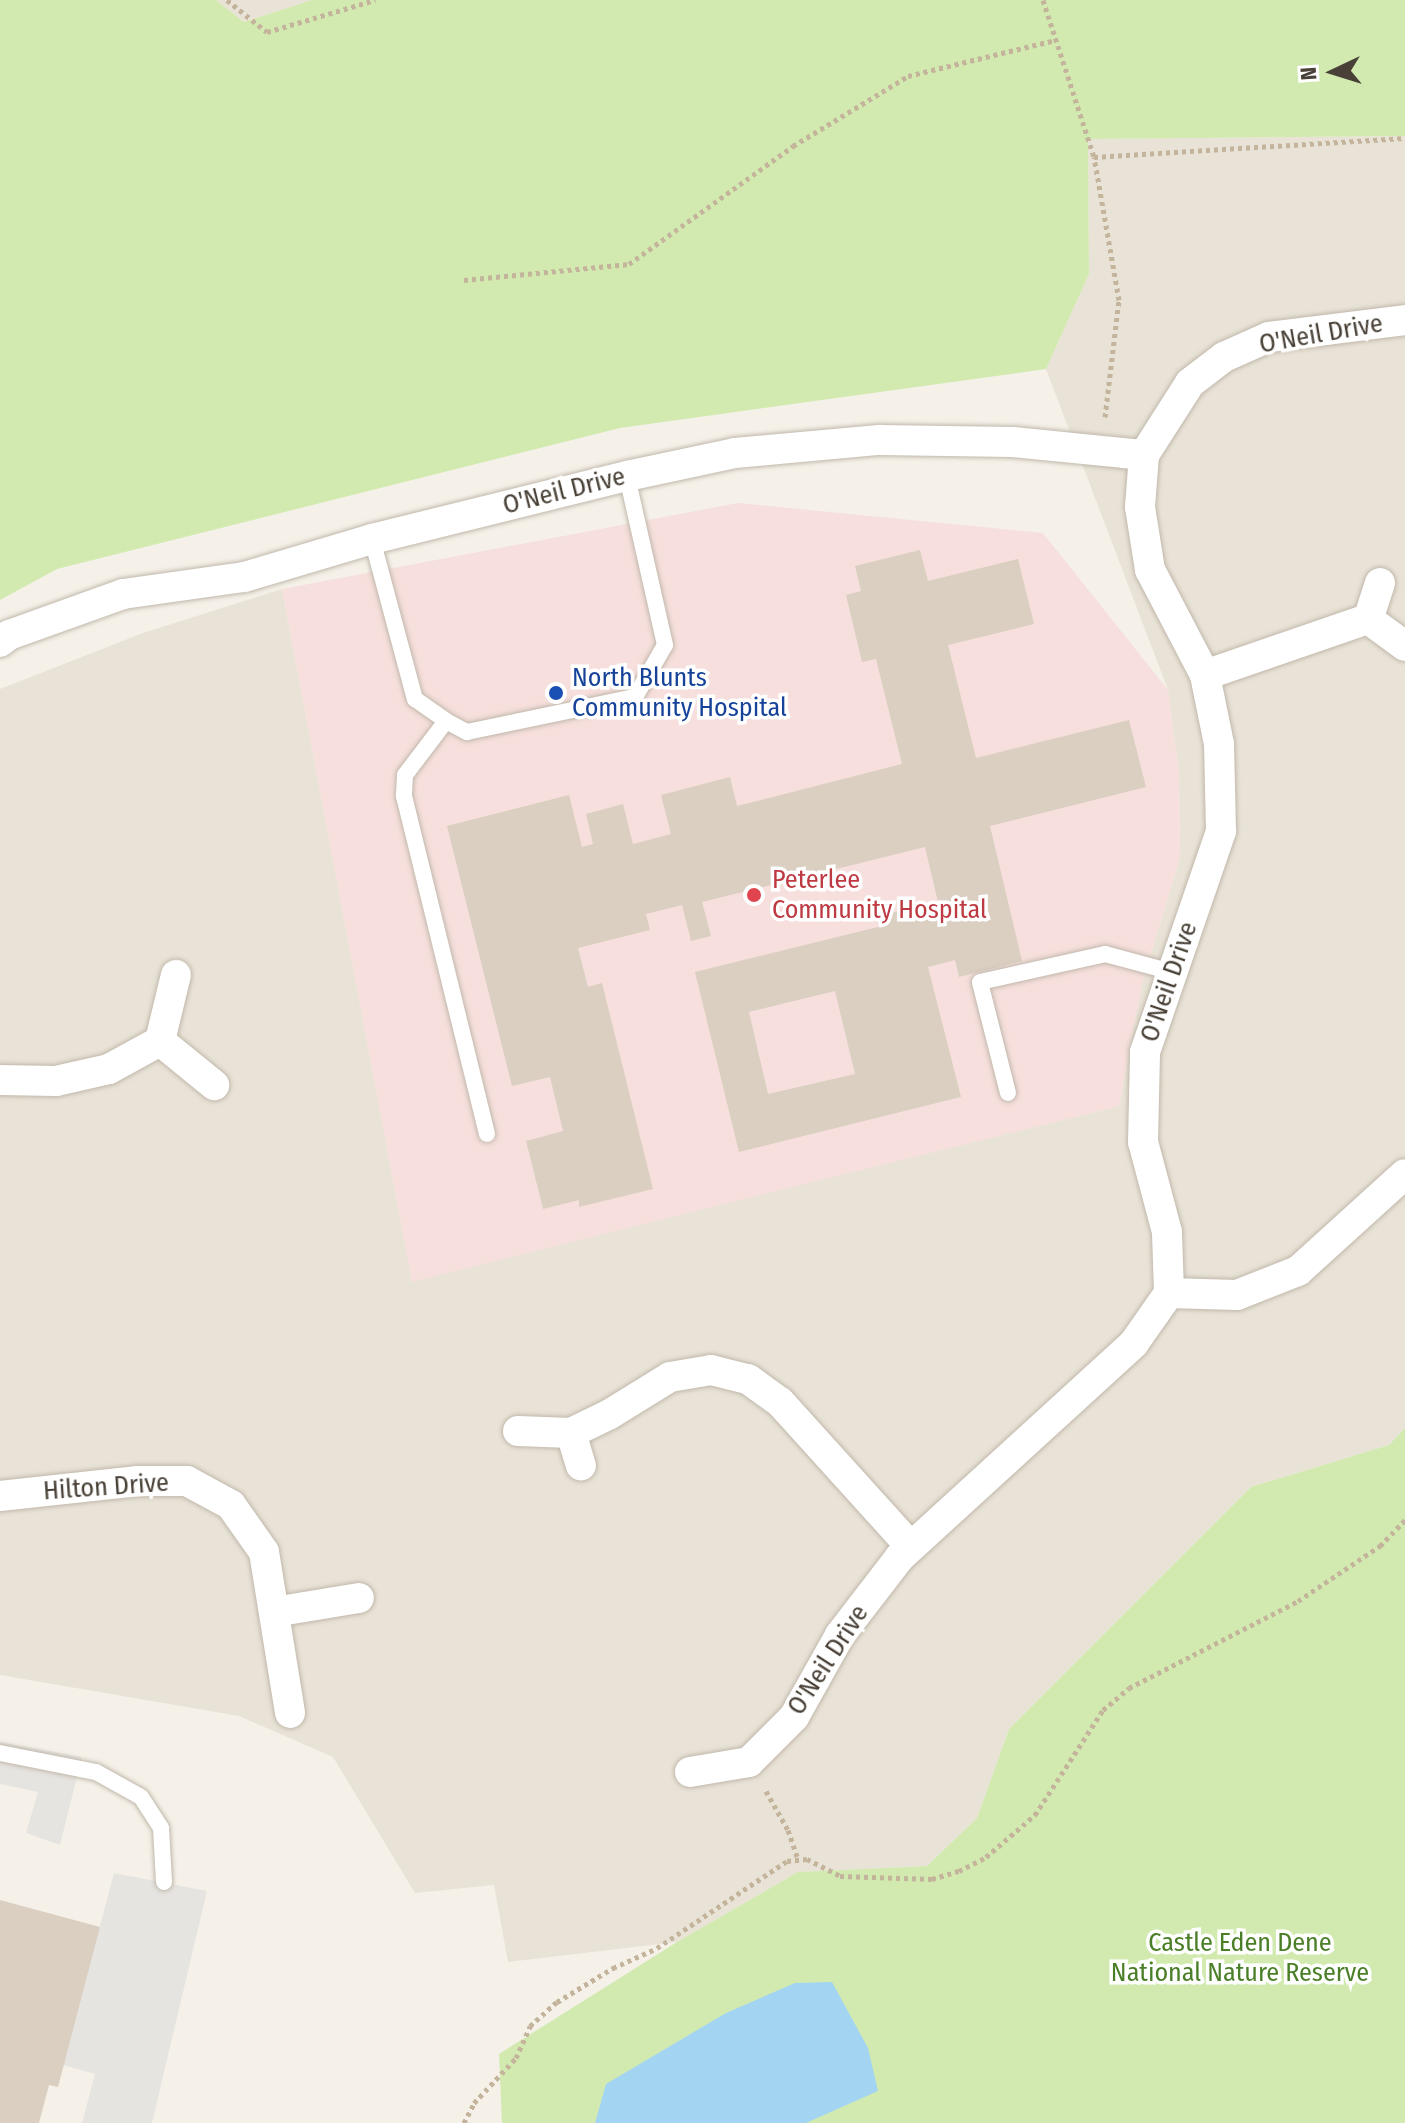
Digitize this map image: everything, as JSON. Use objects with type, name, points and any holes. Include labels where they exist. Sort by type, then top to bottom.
[{"type":"street","name":"O'Neil Drive","points":[[749,1762],[794,1717],[840,1635],[911,1547],[1134,1343],[1169,1293],[1167,1232],[1143,1142],[1145,1052],[1221,831],[1219,744],[1205,675],[1150,570],[1140,507],[1144,455],[1190,383],[1224,357],[1269,337],[1405,320]]},
{"type":"street","name":"O'Neil Drive","points":[[0,642],[123,594],[244,577],[372,539],[627,476],[735,453],[879,440],[1013,442],[1144,455]]},
{"type":"street","points":[[1368,619],[1380,583]]},
{"type":"street","points":[[1205,675],[1368,619]]},
{"type":"street","points":[[1368,619],[1405,646]]},
{"type":"street","points":[[0,1080],[56,1081],[109,1069],[160,1041],[176,975]]},
{"type":"street","points":[[160,1041],[214,1085]]},
{"type":"street","points":[[1169,1293],[1237,1295],[1298,1271],[1405,1174]]},
{"type":"street","points":[[518,1431],[571,1433],[610,1414],[670,1377],[711,1370],[748,1379],[780,1402],[911,1547]]},
{"type":"street","points":[[571,1433],[581,1466]]},
{"type":"street","name":"Hilton Drive","points":[[0,1496],[138,1481],[187,1481],[231,1505],[264,1552],[290,1713]]},
{"type":"street","points":[[274,1612],[359,1598]]},
{"type":"street","points":[[690,1772],[749,1762]]},
{"type":"lane","points":[[372,539],[415,699],[446,721],[467,732],[635,697],[665,645],[627,476]]},
{"type":"lane","points":[[446,721],[405,775],[404,796],[487,1134]]},
{"type":"lane","points":[[1008,1093],[980,982],[1105,954],[1124,956],[1172,972]]},
{"type":"lane","points":[[0,1753],[96,1772],[141,1797],[161,1828],[164,1882]]},
{"type":"path","points":[[227,0],[267,32],[375,0]]},
{"type":"path","points":[[1043,0],[1094,157],[1119,300],[1101,450]]},
{"type":"path","points":[[464,280],[629,264],[793,146],[908,76],[1056,40]]},
{"type":"path","points":[[1094,157],[1405,138]]},
{"type":"path","points":[[464,2123],[474,2103],[516,2058],[530,2026],[557,2002],[613,1968],[657,1948],[758,1879],[798,1859],[807,1859],[840,1876],[932,1879],[959,1871],[986,1857],[1035,1815],[1103,1710],[1129,1688],[1310,1594],[1380,1546],[1405,1520]]},
{"type":"path","points":[[749,1762],[788,1830],[798,1859]]},
{"type":"shaded area","points":[[216,0],[312,0],[244,22]]},
{"type":"shaded area","points":[[1405,136],[1405,1428],[1389,1445],[1251,1487],[1009,1729],[977,1818],[927,1866],[798,1872],[677,1942],[508,1962],[494,1885],[415,1893],[333,1757],[239,1716],[0,1675],[0,689],[143,633],[282,589],[412,1281],[1119,1106],[1142,983],[1180,858],[1179,773],[1168,690],[1046,369],[1089,274],[1088,139]]},
{"type":"shaded area","name":"Peterlee Community Hospital","points":[[738,503],[1043,533],[1168,690],[1179,773],[1180,858],[1142,983],[1119,1106],[412,1282],[282,589]]},
{"type":"shaded area","points":[[0,1742],[82,1757],[60,1845],[26,1833],[38,1792],[0,1784]]},
{"type":"shaded area","points":[[114,1873],[207,1891],[152,2123],[82,2123],[95,2074],[63,2065]]},
{"type":"green space","points":[[0,0],[216,0],[244,22],[312,0],[1405,0],[1405,136],[1088,139],[1089,274],[1046,369],[620,428],[57,569],[0,600]]},
{"type":"green space","name":"Castle Eden Dene National Nature Reserve","points":[[1405,1428],[1405,2123],[502,2123],[499,2054],[677,1942],[798,1872],[927,1866],[977,1818],[1009,1729],[1251,1487],[1389,1445]]},
{"type":"water","points":[[832,1982],[868,2048],[878,2091],[806,2123],[595,2123],[606,2084],[726,2013],[795,1983]]},
{"type":"building","points":[[920,550],[928,581],[1018,559],[1034,624],[948,645],[976,758],[1129,720],[1146,787],[990,826],[1022,961],[959,977],[955,960],[928,967],[961,1097],[739,1152],[695,972],[886,925],[883,915],[938,902],[925,847],[702,902],[711,936],[691,941],[682,905],[646,914],[650,930],[578,948],[588,987],[602,983],[653,1189],[579,1207],[579,1200],[543,1209],[526,1141],[563,1131],[550,1077],[512,1086],[447,826],[569,795],[582,847],[593,844],[586,814],[623,804],[633,844],[671,834],[661,795],[730,777],[737,806],[902,764],[876,659],[862,662],[846,595],[861,591],[855,566]],"holes":[[[835,991],[855,1074],[768,1094],[749,1012]]]},
{"type":"building","points":[[0,1900],[100,1927],[58,2087],[49,2085],[39,2123],[0,2123]]},
{"type":"place","name":"North Blunts Community Hospital","points":[[556,693]]},
{"type":"place","name":"Peterlee Community Hospital","points":[[754,895]]}]
